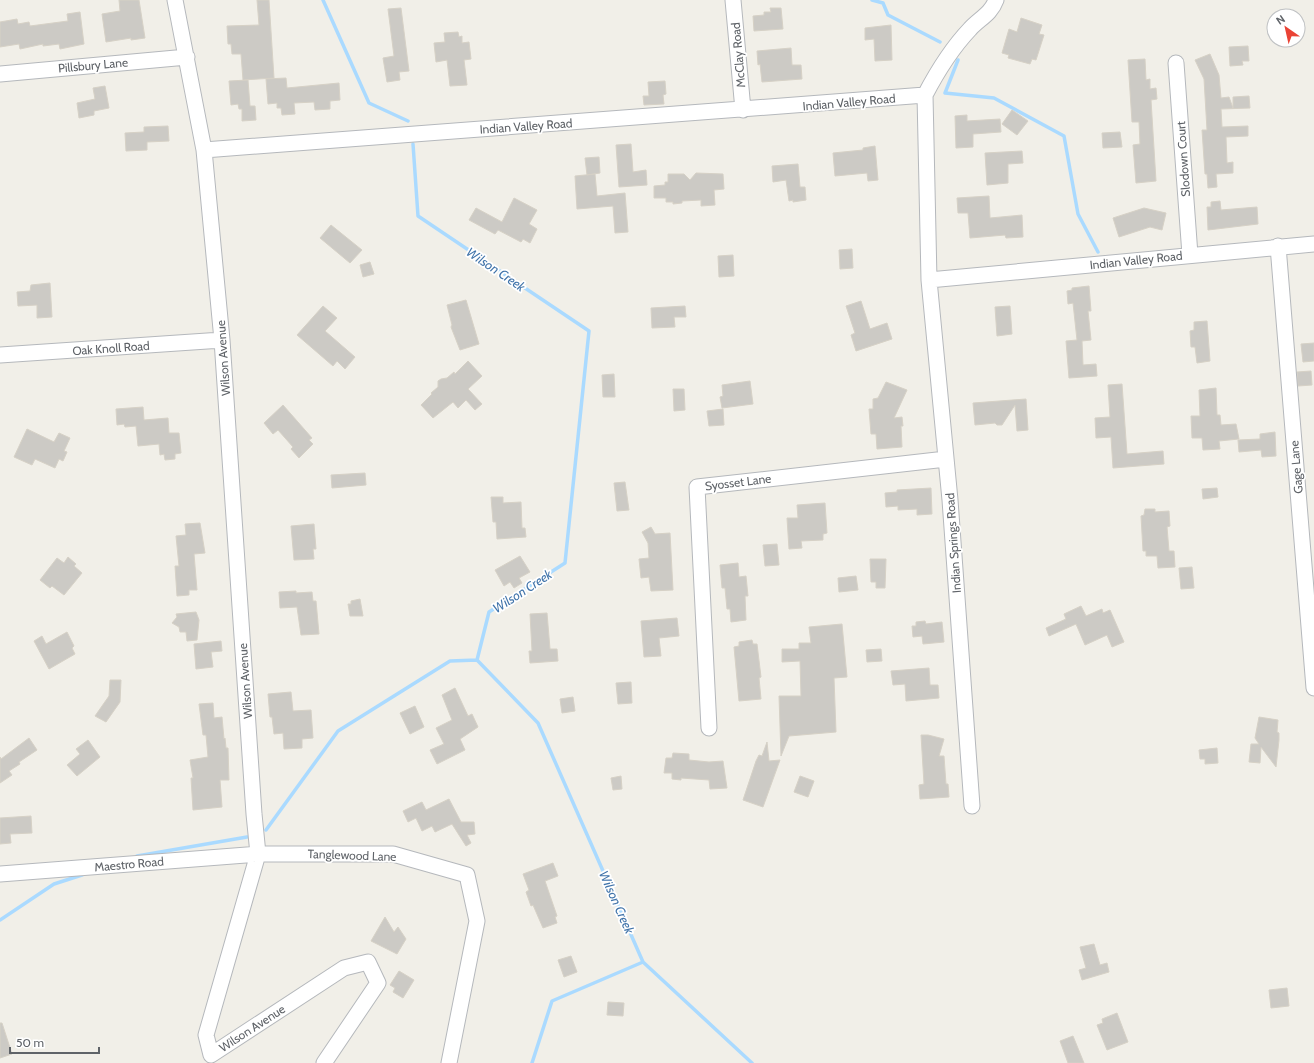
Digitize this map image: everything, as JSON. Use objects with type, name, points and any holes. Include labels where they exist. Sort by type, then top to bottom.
[{"type":"street","name":"Wilson Avenue","points":[[175,0],[204,150],[222,340],[258,854],[206,1035],[211,1055],[344,968],[368,962],[378,984],[324,1063]]},
{"type":"street","name":"McClay Road","points":[[733,0],[743,110]]},
{"type":"street","points":[[929,280],[925,95],[936,73],[953,50],[970,29],[993,9],[996,0]]},
{"type":"street","name":"Pillsbury Lane","points":[[0,74],[187,56]]},
{"type":"street","name":"Slodown Court","points":[[1176,63],[1190,255]]},
{"type":"street","name":"Indian Valley Road","points":[[204,150],[925,95]]},
{"type":"street","name":"Indian Valley Road","points":[[929,280],[1278,246],[1314,244]]},
{"type":"street","name":"Gage Lane","points":[[1278,246],[1314,688]]},
{"type":"street","name":"Indian Springs Road","points":[[929,280],[946,459],[972,806]]},
{"type":"street","name":"Oak Knoll Road","points":[[0,355],[222,340]]},
{"type":"street","name":"Syosset Lane","points":[[709,728],[697,487],[946,459]]},
{"type":"street","name":"Maestro Road","points":[[0,874],[258,854]]},
{"type":"street","name":"Tanglewood Lane","points":[[258,854],[393,854],[467,875],[477,921],[448,1063]]},
{"type":"building","points":[[119,0],[139,0],[145,38],[131,40],[131,38],[106,42],[102,14],[120,11]]},
{"type":"building","points":[[257,0],[269,0],[274,78],[243,80],[241,54],[232,54],[231,44],[228,44],[227,26],[259,25]]},
{"type":"building","points":[[401,8],[409,71],[399,72],[400,80],[387,82],[383,58],[394,56],[388,9]]},
{"type":"building","points":[[770,8],[781,8],[783,29],[754,31],[753,16],[764,15],[764,12],[771,12]]},
{"type":"building","points":[[80,12],[84,44],[60,49],[59,44],[43,46],[43,44],[20,49],[19,44],[0,47],[0,22],[17,19],[18,24],[29,22],[30,26],[68,21],[67,14]]},
{"type":"building","points":[[1021,18],[1042,25],[1039,34],[1044,35],[1036,60],[1032,59],[1030,64],[1008,58],[1009,55],[1002,53],[1009,29],[1017,32]]},
{"type":"building","points":[[891,25],[892,60],[875,61],[874,39],[865,40],[865,28]]},
{"type":"building","points":[[458,32],[459,37],[462,36],[462,43],[469,42],[471,59],[464,60],[467,85],[450,86],[447,60],[436,62],[434,43],[445,42],[444,33]]},
{"type":"building","points":[[1248,46],[1249,61],[1242,61],[1243,65],[1230,66],[1229,47]]},
{"type":"building","points":[[791,48],[792,65],[801,65],[802,79],[762,82],[760,64],[758,65],[757,51]]},
{"type":"building","points":[[1210,54],[1219,75],[1221,98],[1229,97],[1233,108],[1233,97],[1249,96],[1250,108],[1221,109],[1222,127],[1248,126],[1248,136],[1226,137],[1227,163],[1233,162],[1233,173],[1216,174],[1217,187],[1208,188],[1207,174],[1205,174],[1202,130],[1207,130],[1204,79],[1195,60]]},
{"type":"building","points":[[1145,59],[1146,80],[1150,79],[1150,89],[1156,88],[1157,99],[1151,100],[1156,181],[1136,183],[1133,145],[1140,144],[1139,122],[1132,122],[1128,60]]},
{"type":"building","points":[[286,78],[287,88],[339,83],[340,100],[330,101],[330,109],[315,110],[314,102],[294,103],[295,114],[282,115],[281,108],[277,108],[277,103],[268,104],[266,79]]},
{"type":"building","points":[[248,80],[250,106],[255,106],[256,120],[242,121],[242,109],[239,109],[238,104],[231,105],[229,81]]},
{"type":"building","points":[[665,81],[666,94],[663,95],[664,104],[644,105],[643,96],[649,96],[648,82]]},
{"type":"building","points":[[105,86],[109,108],[94,111],[94,115],[79,118],[77,103],[95,99],[93,88]]},
{"type":"building","points":[[1012,110],[1028,121],[1017,135],[1002,124]]},
{"type":"building","points":[[967,115],[967,121],[1000,119],[1001,132],[973,134],[973,147],[956,148],[955,116]]},
{"type":"building","points":[[168,126],[169,141],[147,142],[147,150],[126,151],[125,133],[144,132],[144,127]]},
{"type":"building","points":[[1120,132],[1122,147],[1103,148],[1102,133]]},
{"type":"building","points":[[631,144],[633,172],[646,170],[647,185],[619,187],[616,145]]},
{"type":"building","points":[[875,146],[878,180],[868,181],[867,173],[835,176],[833,153],[863,150],[863,148]]},
{"type":"building","points":[[1022,151],[1023,163],[1008,164],[1008,183],[987,185],[985,153]]},
{"type":"building","points":[[599,157],[600,173],[587,175],[585,158]]},
{"type":"building","points":[[798,164],[800,187],[805,187],[806,200],[793,202],[793,200],[789,201],[786,180],[773,182],[772,166]]},
{"type":"building","points":[[696,173],[723,174],[724,189],[714,190],[715,205],[701,206],[701,200],[682,201],[682,203],[673,204],[673,202],[666,202],[666,198],[654,198],[654,186],[665,185],[665,182],[668,182],[668,174],[684,174],[690,180]]},
{"type":"building","points":[[595,174],[597,196],[625,193],[628,232],[615,233],[613,206],[577,209],[575,176]]},
{"type":"building","points":[[989,196],[990,218],[1022,215],[1023,237],[1006,238],[1005,235],[970,238],[968,213],[958,213],[957,198]]},
{"type":"building","points":[[514,198],[537,210],[529,224],[537,229],[530,243],[523,239],[521,242],[498,230],[495,234],[469,220],[476,208],[502,222]]},
{"type":"building","points":[[1220,201],[1221,210],[1257,207],[1258,224],[1208,230],[1207,207],[1211,207],[1211,202]]},
{"type":"building","points":[[1144,208],[1166,213],[1162,230],[1150,227],[1119,237],[1113,218]]},
{"type":"building","points":[[331,225],[362,250],[350,263],[320,238]]},
{"type":"building","points":[[852,249],[853,268],[840,269],[839,250]]},
{"type":"building","points":[[733,255],[734,276],[719,277],[718,256]]},
{"type":"building","points":[[370,262],[374,274],[363,277],[360,265]]},
{"type":"building","points":[[50,283],[52,317],[37,318],[37,305],[18,306],[17,292],[30,291],[31,285]]},
{"type":"building","points":[[1089,286],[1091,311],[1088,311],[1091,340],[1082,341],[1083,365],[1096,364],[1097,376],[1069,378],[1066,341],[1077,340],[1073,303],[1068,304],[1067,291],[1072,290],[1072,288]]},
{"type":"building","points":[[466,300],[479,344],[460,350],[451,327],[452,325],[447,305]]},
{"type":"building","points":[[861,301],[870,329],[887,323],[892,339],[856,351],[851,335],[855,333],[846,306]]},
{"type":"building","points":[[323,306],[337,318],[325,331],[355,357],[345,369],[337,361],[333,366],[297,335]]},
{"type":"building","points":[[685,306],[686,317],[674,317],[675,327],[652,328],[651,308]]},
{"type":"building","points":[[1010,306],[1012,334],[997,336],[995,307]]},
{"type":"building","points":[[1207,321],[1210,361],[1197,363],[1195,347],[1191,347],[1190,331],[1194,330],[1194,322]]},
{"type":"building","points":[[1314,343],[1314,361],[1303,362],[1301,344]]},
{"type":"building","points":[[468,361],[482,376],[468,389],[482,404],[475,410],[466,400],[458,408],[453,402],[433,418],[421,405],[438,387],[438,381],[447,378],[454,372],[455,374]]},
{"type":"building","points":[[1311,371],[1312,385],[1298,386],[1297,372]]},
{"type":"building","points":[[614,374],[615,397],[603,397],[602,375]]},
{"type":"building","points":[[750,381],[753,404],[722,408],[720,397],[723,396],[722,385]]},
{"type":"building","points":[[886,382],[907,390],[894,418],[902,417],[902,447],[877,449],[876,434],[871,434],[869,409],[873,409],[873,399],[878,398]]},
{"type":"building","points":[[1122,384],[1127,454],[1163,451],[1164,464],[1113,468],[1111,437],[1096,438],[1095,418],[1110,417],[1108,385]]},
{"type":"building","points":[[1216,388],[1217,415],[1220,415],[1221,425],[1236,424],[1239,439],[1219,441],[1220,449],[1203,450],[1202,438],[1192,438],[1191,416],[1200,416],[1199,390]]},
{"type":"building","points":[[673,389],[684,389],[685,410],[674,411]]},
{"type":"building","points":[[1026,399],[1028,430],[1017,431],[1015,405],[1002,425],[997,425],[995,423],[975,425],[973,403]]},
{"type":"building","points":[[283,405],[312,438],[309,440],[313,444],[299,458],[291,449],[293,447],[278,430],[273,434],[264,423]]},
{"type":"building","points":[[143,407],[144,420],[168,418],[169,433],[179,433],[181,453],[175,454],[175,459],[165,460],[164,454],[160,455],[159,444],[138,446],[136,426],[125,427],[124,424],[117,425],[116,409]]},
{"type":"building","points":[[723,409],[724,425],[709,426],[707,411]]},
{"type":"building","points":[[27,429],[54,442],[59,433],[70,438],[64,451],[67,452],[63,461],[59,459],[55,468],[35,459],[32,465],[14,457]]},
{"type":"building","points":[[1275,432],[1276,456],[1262,457],[1261,450],[1239,452],[1238,440],[1260,439],[1260,434]]},
{"type":"building","points":[[365,473],[366,485],[332,488],[331,475]]},
{"type":"building","points":[[625,482],[629,510],[617,511],[614,483]]},
{"type":"building","points":[[931,488],[932,514],[917,515],[917,509],[898,510],[898,506],[886,507],[885,493],[897,492],[897,490]]},
{"type":"building","points":[[1217,488],[1218,497],[1203,499],[1202,489]]},
{"type":"building","points":[[491,497],[503,497],[503,503],[521,502],[522,528],[525,528],[526,537],[497,539],[496,522],[493,522]]},
{"type":"building","points":[[825,503],[827,533],[823,534],[823,540],[801,541],[802,548],[789,549],[787,518],[798,518],[797,505]]},
{"type":"building","points":[[1145,509],[1155,509],[1155,512],[1169,511],[1170,526],[1167,527],[1169,551],[1174,551],[1175,567],[1158,568],[1157,556],[1146,556],[1146,551],[1143,551],[1141,516],[1144,515]]},
{"type":"building","points":[[200,523],[205,553],[194,554],[197,590],[189,590],[189,595],[177,596],[175,566],[179,566],[176,536],[186,535],[185,524]]},
{"type":"building","points":[[314,524],[316,549],[313,549],[314,559],[294,560],[291,526]]},
{"type":"building","points":[[651,527],[655,534],[670,533],[673,590],[651,591],[649,577],[641,578],[639,559],[649,558],[648,543],[642,532]]},
{"type":"building","points":[[777,544],[779,565],[765,566],[763,545]]},
{"type":"building","points":[[520,556],[530,572],[519,578],[522,583],[514,588],[510,582],[504,586],[495,570]]},
{"type":"building","points":[[68,557],[76,564],[74,566],[82,573],[64,595],[52,586],[50,588],[40,580],[57,558],[64,563]]},
{"type":"building","points":[[870,559],[886,559],[885,588],[876,588],[876,582],[871,582]]},
{"type":"building","points":[[738,563],[739,577],[746,576],[748,596],[745,596],[746,620],[731,622],[730,609],[727,609],[725,588],[722,588],[720,565]]},
{"type":"building","points":[[1192,567],[1194,588],[1181,589],[1179,568]]},
{"type":"building","points":[[856,576],[858,590],[839,592],[838,578]]},
{"type":"building","points":[[296,591],[296,593],[312,592],[313,601],[316,601],[319,634],[301,635],[297,607],[280,608],[279,592]]},
{"type":"building","points":[[360,599],[363,616],[350,616],[348,604],[351,604],[351,601]]},
{"type":"building","points":[[1081,606],[1086,616],[1102,609],[1103,613],[1110,610],[1124,642],[1112,647],[1107,635],[1085,645],[1076,624],[1049,636],[1046,628],[1066,619],[1064,614]]},
{"type":"building","points":[[196,612],[199,620],[197,640],[187,641],[186,632],[180,632],[179,627],[172,623],[177,617],[176,614]]},
{"type":"building","points":[[547,613],[550,649],[557,649],[558,661],[530,663],[529,651],[532,651],[530,614]]},
{"type":"building","points":[[677,618],[679,636],[659,638],[661,656],[644,657],[641,621]]},
{"type":"building","points":[[925,621],[926,624],[942,622],[944,642],[923,644],[922,636],[913,637],[912,626],[916,626],[916,622]]},
{"type":"building","points":[[842,624],[847,677],[834,678],[836,732],[789,736],[781,756],[779,696],[801,696],[800,661],[782,662],[782,649],[799,649],[799,643],[811,643],[809,627]]},
{"type":"building","points":[[67,632],[74,646],[72,648],[75,654],[49,669],[34,641],[42,636],[46,644]]},
{"type":"building","points":[[752,640],[753,644],[757,644],[761,677],[759,678],[761,699],[739,701],[734,647],[739,646],[739,642]]},
{"type":"building","points":[[221,641],[222,651],[211,652],[213,667],[196,669],[194,644]]},
{"type":"building","points":[[881,649],[882,661],[867,662],[866,650]]},
{"type":"building","points":[[929,668],[930,685],[938,685],[939,698],[906,701],[905,684],[893,685],[891,671]]},
{"type":"building","points":[[110,680],[121,680],[120,702],[106,722],[95,716],[109,696]]},
{"type":"building","points":[[631,682],[632,703],[618,704],[616,683]]},
{"type":"building","points":[[455,688],[468,716],[472,714],[478,727],[460,739],[465,750],[437,764],[430,750],[444,744],[436,728],[452,720],[442,695]]},
{"type":"building","points":[[291,692],[293,711],[311,710],[313,738],[302,739],[302,748],[284,749],[283,733],[274,734],[272,717],[270,717],[268,694]]},
{"type":"building","points":[[573,697],[575,711],[562,713],[560,699]]},
{"type":"building","points":[[213,703],[214,718],[222,717],[224,739],[225,738],[226,748],[228,748],[229,780],[220,780],[222,807],[193,810],[191,778],[193,778],[190,760],[208,757],[206,735],[203,735],[199,704]]},
{"type":"building","points":[[415,706],[424,727],[410,734],[400,713]]},
{"type":"building","points":[[1259,717],[1278,720],[1277,732],[1279,733],[1279,740],[1276,767],[1261,747],[1260,763],[1249,762],[1251,744],[1259,744],[1255,738]]},
{"type":"building","points":[[921,735],[944,739],[939,756],[944,756],[946,784],[948,784],[949,797],[920,799],[919,785],[924,784]]},
{"type":"building","points":[[29,738],[37,750],[19,762],[20,764],[9,771],[12,775],[0,783],[0,757],[1,759]]},
{"type":"building","points":[[88,740],[100,757],[77,776],[67,765],[80,754],[76,749]]},
{"type":"building","points":[[767,742],[769,761],[780,760],[763,807],[743,800],[756,761],[759,755],[762,756]]},
{"type":"building","points":[[1217,748],[1218,763],[1205,764],[1205,759],[1200,759],[1199,750]]},
{"type":"building","points":[[673,753],[689,754],[689,760],[709,762],[723,761],[727,788],[710,789],[709,780],[681,778],[681,780],[672,779],[672,773],[664,773],[666,758],[672,758]]},
{"type":"building","points":[[621,776],[622,789],[613,790],[611,778]]},
{"type":"building","points":[[800,776],[814,781],[808,797],[794,792]]},
{"type":"building","points":[[449,799],[461,822],[474,822],[475,834],[467,835],[471,843],[466,846],[452,824],[435,832],[432,826],[422,831],[416,818],[408,822],[403,811],[422,802],[426,810]]},
{"type":"building","points":[[31,816],[32,833],[10,834],[11,843],[0,844],[0,818]]},
{"type":"building","points":[[553,863],[558,876],[545,881],[557,916],[555,917],[557,923],[543,928],[533,905],[531,906],[526,892],[529,890],[523,874]]},
{"type":"building","points":[[385,917],[394,932],[398,927],[406,939],[397,954],[371,941]]},
{"type":"building","points":[[1094,944],[1100,965],[1107,963],[1109,972],[1082,980],[1079,970],[1086,968],[1080,947]]},
{"type":"building","points":[[571,956],[577,972],[564,977],[558,960]]},
{"type":"building","points":[[399,971],[414,980],[403,998],[393,992],[395,988],[390,985]]},
{"type":"building","points":[[1287,988],[1289,1006],[1271,1008],[1269,990]]},
{"type":"building","points":[[608,1002],[624,1003],[623,1016],[607,1015]]},
{"type":"building","points":[[1117,1013],[1128,1042],[1107,1050],[1097,1025],[1103,1023],[1102,1019]]},
{"type":"building","points":[[0,1023],[2,1023],[12,1054],[0,1058]]},
{"type":"building","points":[[1073,1036],[1084,1063],[1068,1063],[1060,1041]]},
{"type":"waterway","name":"Wilson Creek","points":[[323,0],[369,103],[408,121]]},
{"type":"waterway","points":[[872,0],[883,3],[888,15],[940,42]]},
{"type":"waterway","points":[[958,60],[945,93],[994,98],[1064,136],[1078,214],[1098,252]]},
{"type":"waterway","name":"Wilson Creek","points":[[413,144],[418,216],[589,331],[565,563],[489,612],[477,660],[538,723],[643,962],[752,1063]]},
{"type":"waterway","points":[[266,830],[338,731],[450,661],[477,660]]},
{"type":"waterway","points":[[137,856],[247,837]]},
{"type":"waterway","points":[[0,920],[54,884],[82,875]]},
{"type":"waterway","points":[[532,1063],[552,1001],[643,962]]}]
